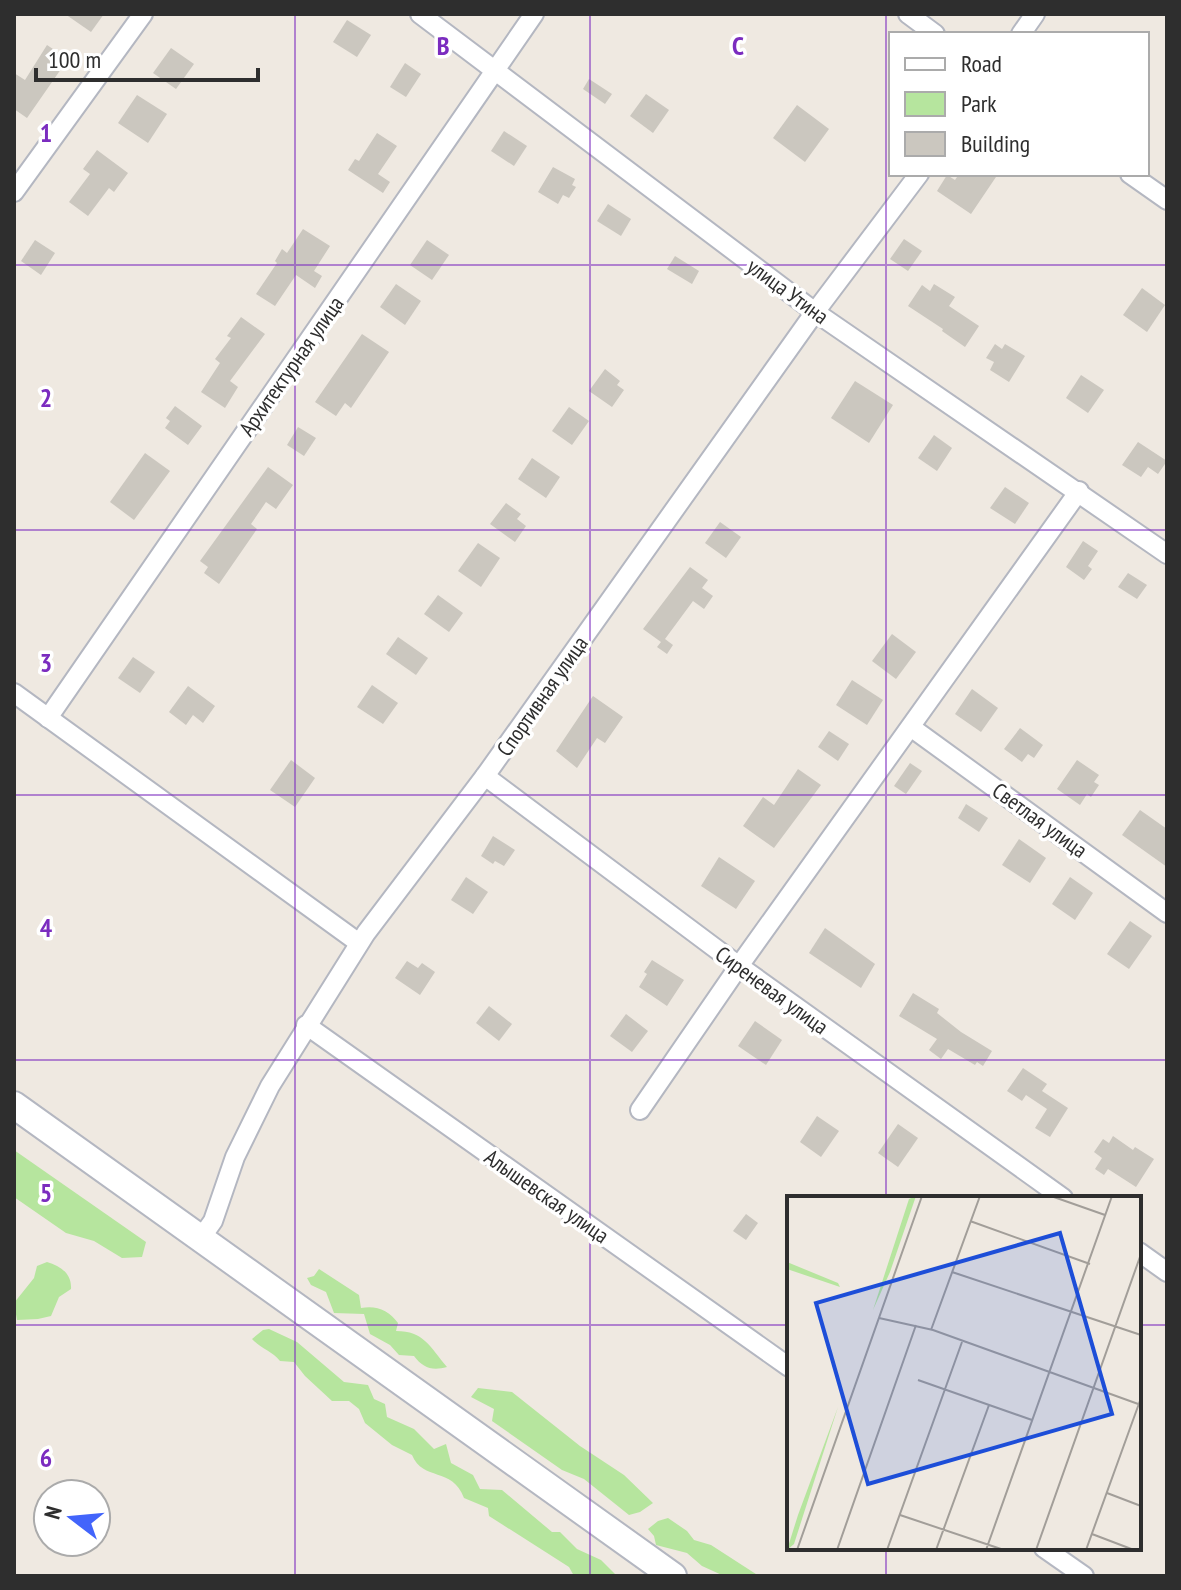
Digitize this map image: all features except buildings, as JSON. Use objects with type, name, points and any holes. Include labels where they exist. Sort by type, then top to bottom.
[{"type":"main road","points":[[14,1105],[673,1576]]},
{"type":"street","points":[[14,192],[143,14]]},
{"type":"street","name":"улица Утина","points":[[420,14],[815,312],[1167,554]]},
{"type":"street","name":"Архитектурная улица","points":[[48,718],[534,14]]},
{"type":"street","points":[[908,14],[932,32]]},
{"type":"street","points":[[1022,32],[1035,14]]},
{"type":"street","name":"Спортивная улица","points":[[201,1238],[213,1221],[235,1157],[270,1086],[359,943],[485,776],[815,312],[917,176]]},
{"type":"street","points":[[1133,176],[1167,200]]},
{"type":"street","points":[[640,1110],[739,966],[1079,491]]},
{"type":"street","points":[[14,693],[359,943]]},
{"type":"street","name":"Светлая улица","points":[[912,728],[1167,913]]},
{"type":"street","name":"Сиреневая улица","points":[[485,776],[739,966],[1060,1196]]},
{"type":"street","name":"Алышевская улица","points":[[306,1025],[787,1366]]},
{"type":"street","points":[[1141,1253],[1167,1272]]},
{"type":"street","points":[[1047,1550],[1084,1576]]},
{"type":"green space","points":[[14,1150],[146,1242],[142,1257],[122,1258],[94,1241],[66,1233],[14,1197]]},
{"type":"green space","points":[[47,1262],[64,1271],[70,1279],[71,1289],[59,1297],[51,1316],[17,1320],[14,1303],[34,1278],[37,1266]]},
{"type":"green space","points":[[319,1269],[359,1295],[361,1308],[382,1310],[398,1323],[396,1331],[420,1337],[447,1367],[428,1368],[414,1356],[399,1355],[390,1345],[370,1334],[364,1314],[334,1313],[326,1292],[311,1285],[307,1278],[314,1276]]},
{"type":"green space","points":[[269,1329],[297,1342],[344,1382],[368,1385],[374,1399],[385,1404],[387,1417],[414,1429],[434,1449],[446,1444],[451,1463],[473,1475],[480,1489],[502,1490],[552,1532],[560,1532],[577,1549],[601,1560],[617,1576],[574,1576],[569,1567],[489,1516],[488,1508],[464,1498],[452,1482],[423,1469],[412,1455],[392,1445],[365,1423],[359,1409],[349,1401],[332,1401],[294,1362],[280,1361],[252,1339]]},
{"type":"green space","points":[[478,1388],[512,1392],[580,1446],[624,1475],[653,1503],[629,1515],[584,1479],[562,1470],[492,1421],[494,1409],[471,1397]]},
{"type":"green space","points":[[668,1518],[694,1540],[711,1545],[759,1576],[724,1576],[702,1566],[687,1553],[656,1545],[648,1529]]}]
